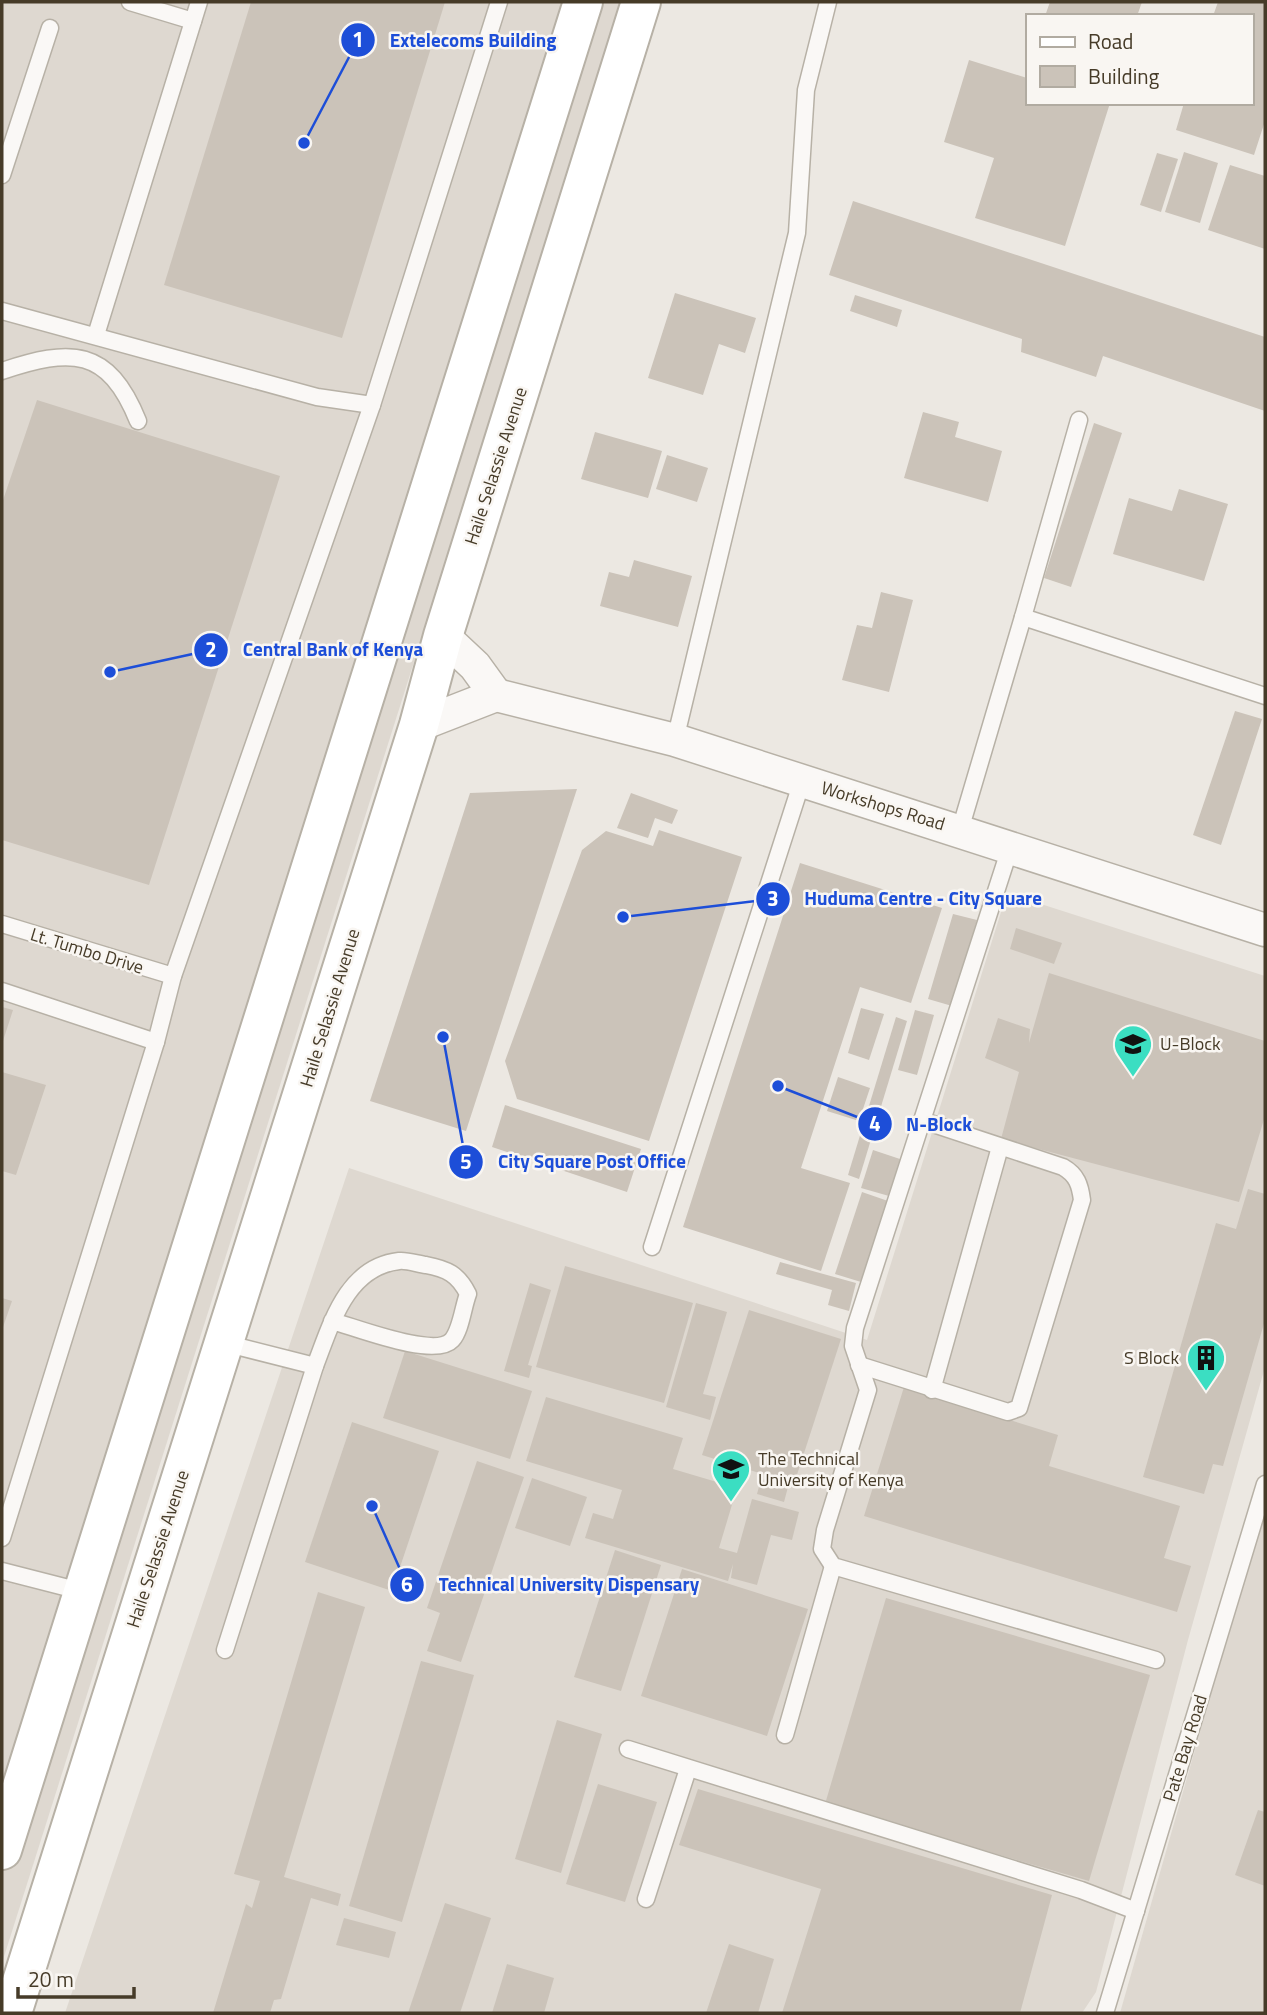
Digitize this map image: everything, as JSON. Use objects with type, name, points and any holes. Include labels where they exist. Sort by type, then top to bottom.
[{"type":"main road","points":[[2,1850],[583,2]]},
{"type":"main road","name":"Haile Selassie Avenue","points":[[12,2013],[419,725],[443,636],[641,2]]},
{"type":"street","points":[[419,725],[496,695],[475,666],[443,636]]},
{"type":"street","name":"Workshops Road","points":[[496,695],[675,740],[1265,930]]},
{"type":"lane","points":[[130,2],[193,21]]},
{"type":"lane","points":[[96,335],[199,2]]},
{"type":"lane","points":[[2,1538],[156,1042],[173,976],[372,405],[499,2]]},
{"type":"lane","points":[[675,740],[797,233],[806,90],[828,2]]},
{"type":"lane","points":[[2,175],[50,28]]},
{"type":"lane","points":[[2,311],[317,397],[372,405]]},
{"type":"lane","points":[[2,371],[55,356],[92,362],[112,374],[138,421]]},
{"type":"lane","points":[[960,830],[1079,420]]},
{"type":"lane","points":[[1023,617],[1265,696]]},
{"type":"lane","points":[[652,1247],[802,781]]},
{"type":"lane","points":[[1010,848],[855,1328],[853,1346],[868,1390],[825,1530],[822,1549],[833,1566],[1156,1660]]},
{"type":"lane","name":"Lt. Tumbo Drive","points":[[2,924],[173,976]]},
{"type":"lane","points":[[2,991],[156,1042]]},
{"type":"lane","points":[[859,1365],[1008,1412],[1019,1408],[1082,1200],[1081,1188],[1074,1173],[924,1121]]},
{"type":"lane","points":[[932,1390],[1000,1147]]},
{"type":"lane","points":[[225,1650],[315,1366],[332,1321],[345,1294],[370,1271],[399,1260],[444,1269],[460,1278],[468,1294],[454,1339],[445,1346],[427,1348],[332,1321]]},
{"type":"lane","points":[[224,1343],[315,1366]]},
{"type":"lane","name":"Pate Bay Road","points":[[1105,2013],[1265,1484]]},
{"type":"lane","points":[[785,1735],[833,1566]]},
{"type":"lane","points":[[2,1571],[84,1592]]},
{"type":"lane","points":[[628,1749],[1081,1890],[1136,1911]]},
{"type":"lane","points":[[646,1899],[688,1769]]},
{"type":"shaded area","points":[[2,2],[623,2],[2,1963]]},
{"type":"shaded area","name":"The Technical University of Kenya","points":[[1007,893],[1265,976],[1265,1367],[1188,1640],[1096,1992],[1082,2013],[65,2013],[349,1168],[867,1340]]},
{"type":"shaded area","points":[[1265,1504],[1265,2013],[1120,2013]]},
{"type":"building","points":[[251,2],[445,2],[342,338],[164,285]]},
{"type":"building","points":[[1050,2],[1142,2],[1138,14],[1046,14]]},
{"type":"building","points":[[1218,2],[1265,2],[1265,121],[1254,155],[1176,130],[1183,105],[1253,105],[1253,14],[1214,14]]},
{"type":"building","points":[[969,60],[1026,78],[1026,105],[1109,105],[1065,246],[975,218],[994,158],[944,142]]},
{"type":"building","points":[[1184,152],[1218,163],[1200,223],[1165,212]]},
{"type":"building","points":[[1157,153],[1178,159],[1161,212],[1140,205]]},
{"type":"building","points":[[1230,165],[1265,176],[1265,249],[1208,230]]},
{"type":"building","points":[[853,201],[1265,337],[1265,411],[1103,356],[1096,377],[1021,352],[1022,339],[829,275]]},
{"type":"building","points":[[675,293],[756,318],[745,353],[719,344],[703,395],[648,378]]},
{"type":"building","points":[[855,295],[902,310],[897,327],[850,311]]},
{"type":"building","points":[[37,400],[280,476],[149,885],[2,840],[2,503]]},
{"type":"building","points":[[923,412],[959,422],[955,437],[1002,451],[988,502],[904,478]]},
{"type":"building","points":[[1094,423],[1122,433],[1071,587],[1044,578]]},
{"type":"building","points":[[595,432],[662,451],[648,498],[581,479]]},
{"type":"building","points":[[667,455],[708,468],[697,502],[656,489]]},
{"type":"building","points":[[1179,489],[1228,504],[1204,581],[1113,554],[1129,498],[1172,511]]},
{"type":"building","points":[[634,560],[692,576],[678,627],[600,606],[609,572],[629,577]]},
{"type":"building","points":[[881,592],[913,600],[889,692],[842,680],[857,625],[872,628]]},
{"type":"building","points":[[1235,711],[1262,719],[1221,845],[1193,835]]},
{"type":"building","points":[[577,789],[466,1131],[370,1101],[470,793]]},
{"type":"building","points":[[631,793],[678,810],[672,824],[655,818],[648,838],[617,828]]},
{"type":"building","points":[[659,830],[742,857],[649,1141],[517,1099],[505,1061],[582,850],[606,831],[653,846]]},
{"type":"building","points":[[800,863],[942,908],[911,1003],[860,987],[801,1168],[850,1183],[821,1271],[683,1227]]},
{"type":"building","points":[[953,914],[977,920],[969,947],[975,949],[959,1008],[928,999]]},
{"type":"building","points":[[1016,928],[1062,943],[1054,964],[1010,949]]},
{"type":"building","points":[[1049,973],[1265,1041],[1265,1116],[1239,1202],[1001,1139],[1019,1072],[985,1058],[998,1018],[1030,1029],[1029,1043]]},
{"type":"building","points":[[2,1007],[13,1010],[2,1044]]},
{"type":"building","points":[[861,1008],[884,1014],[869,1060],[848,1053]]},
{"type":"building","points":[[915,1010],[934,1015],[917,1075],[898,1070]]},
{"type":"building","points":[[896,1017],[907,1021],[859,1179],[848,1175]]},
{"type":"building","points":[[2,1072],[46,1085],[16,1175],[2,1171]]},
{"type":"building","points":[[838,1077],[870,1088],[859,1121],[827,1111]]},
{"type":"building","points":[[505,1105],[641,1149],[627,1192],[492,1147]]},
{"type":"building","points":[[873,1150],[900,1159],[889,1196],[861,1188]]},
{"type":"building","name":"S Block","points":[[1248,1189],[1265,1194],[1265,1320],[1223,1466],[1213,1464],[1204,1494],[1143,1477],[1216,1223],[1236,1229]]},
{"type":"building","points":[[862,1192],[888,1201],[861,1282],[835,1274]]},
{"type":"building","points":[[780,1262],[856,1283],[849,1311],[828,1305],[832,1290],[776,1274]]},
{"type":"building","points":[[565,1266],[693,1303],[664,1403],[536,1367]]},
{"type":"building","points":[[530,1283],[551,1290],[528,1365],[532,1366],[529,1378],[504,1371]]},
{"type":"building","points":[[2,1298],[12,1301],[2,1330]]},
{"type":"building","points":[[696,1303],[727,1312],[703,1394],[716,1397],[710,1420],[666,1407]]},
{"type":"building","points":[[749,1310],[841,1339],[794,1484],[702,1455]]},
{"type":"building","points":[[405,1351],[532,1391],[510,1459],[383,1418]]},
{"type":"building","points":[[904,1387],[1058,1435],[1049,1466],[1180,1506],[1164,1558],[1191,1566],[1177,1612],[864,1516]]},
{"type":"building","points":[[546,1397],[683,1438],[673,1469],[737,1488],[719,1548],[737,1553],[752,1499],[799,1512],[792,1540],[771,1535],[757,1585],[731,1578],[733,1564],[728,1581],[585,1538],[593,1513],[613,1519],[622,1490],[526,1461]]},
{"type":"building","points":[[352,1422],[439,1451],[392,1591],[305,1562]]},
{"type":"building","points":[[477,1461],[524,1477],[461,1662],[427,1651],[440,1613],[427,1608]]},
{"type":"building","points":[[532,1478],[587,1497],[570,1546],[515,1528]]},
{"type":"building","points":[[761,1479],[788,1487],[784,1502],[757,1494]]},
{"type":"building","points":[[615,1550],[661,1565],[621,1691],[574,1677]]},
{"type":"building","points":[[682,1569],[808,1609],[767,1736],[641,1696]]},
{"type":"building","points":[[318,1592],[365,1607],[284,1877],[341,1894],[338,1906],[311,1898],[281,1999],[274,2000],[270,2013],[213,2013],[246,1904],[252,1908],[260,1881],[234,1874]]},
{"type":"building","points":[[886,1598],[1150,1675],[1089,1881],[825,1804]]},
{"type":"building","points":[[421,1661],[474,1675],[402,1922],[349,1906]]},
{"type":"building","points":[[557,1720],[602,1734],[561,1873],[515,1859]]},
{"type":"building","points":[[598,1784],[657,1802],[625,1902],[566,1884]]},
{"type":"building","points":[[698,1789],[1052,1895],[1020,2013],[782,2013],[821,1889],[679,1845]]},
{"type":"building","points":[[1258,1810],[1265,1812],[1265,1886],[1235,1875]]},
{"type":"building","points":[[445,1903],[491,1918],[460,2013],[408,2013]]},
{"type":"building","points":[[344,1918],[396,1932],[389,1958],[336,1945]]},
{"type":"building","points":[[729,1944],[774,1959],[758,2013],[706,2013]]},
{"type":"building","points":[[507,1964],[554,1978],[544,2013],[492,2013]]},
{"type":"place","name":"Extelecoms Building","points":[[304,143]]},
{"type":"place","name":"Central Bank of Kenya","points":[[110,672]]},
{"type":"place","name":"Huduma Centre - City Square","points":[[623,917]]},
{"type":"place","name":"City Square Post Office","points":[[443,1037]]},
{"type":"place","name":"U-Block","points":[[1133,1078]]},
{"type":"place","name":"N-Block","points":[[778,1086]]},
{"type":"place","name":"S Block","points":[[1206,1392]]},
{"type":"place","name":"The Technical University of Kenya","points":[[731,1503]]},
{"type":"place","name":"Technical University Dispensary","points":[[372,1506]]}]
